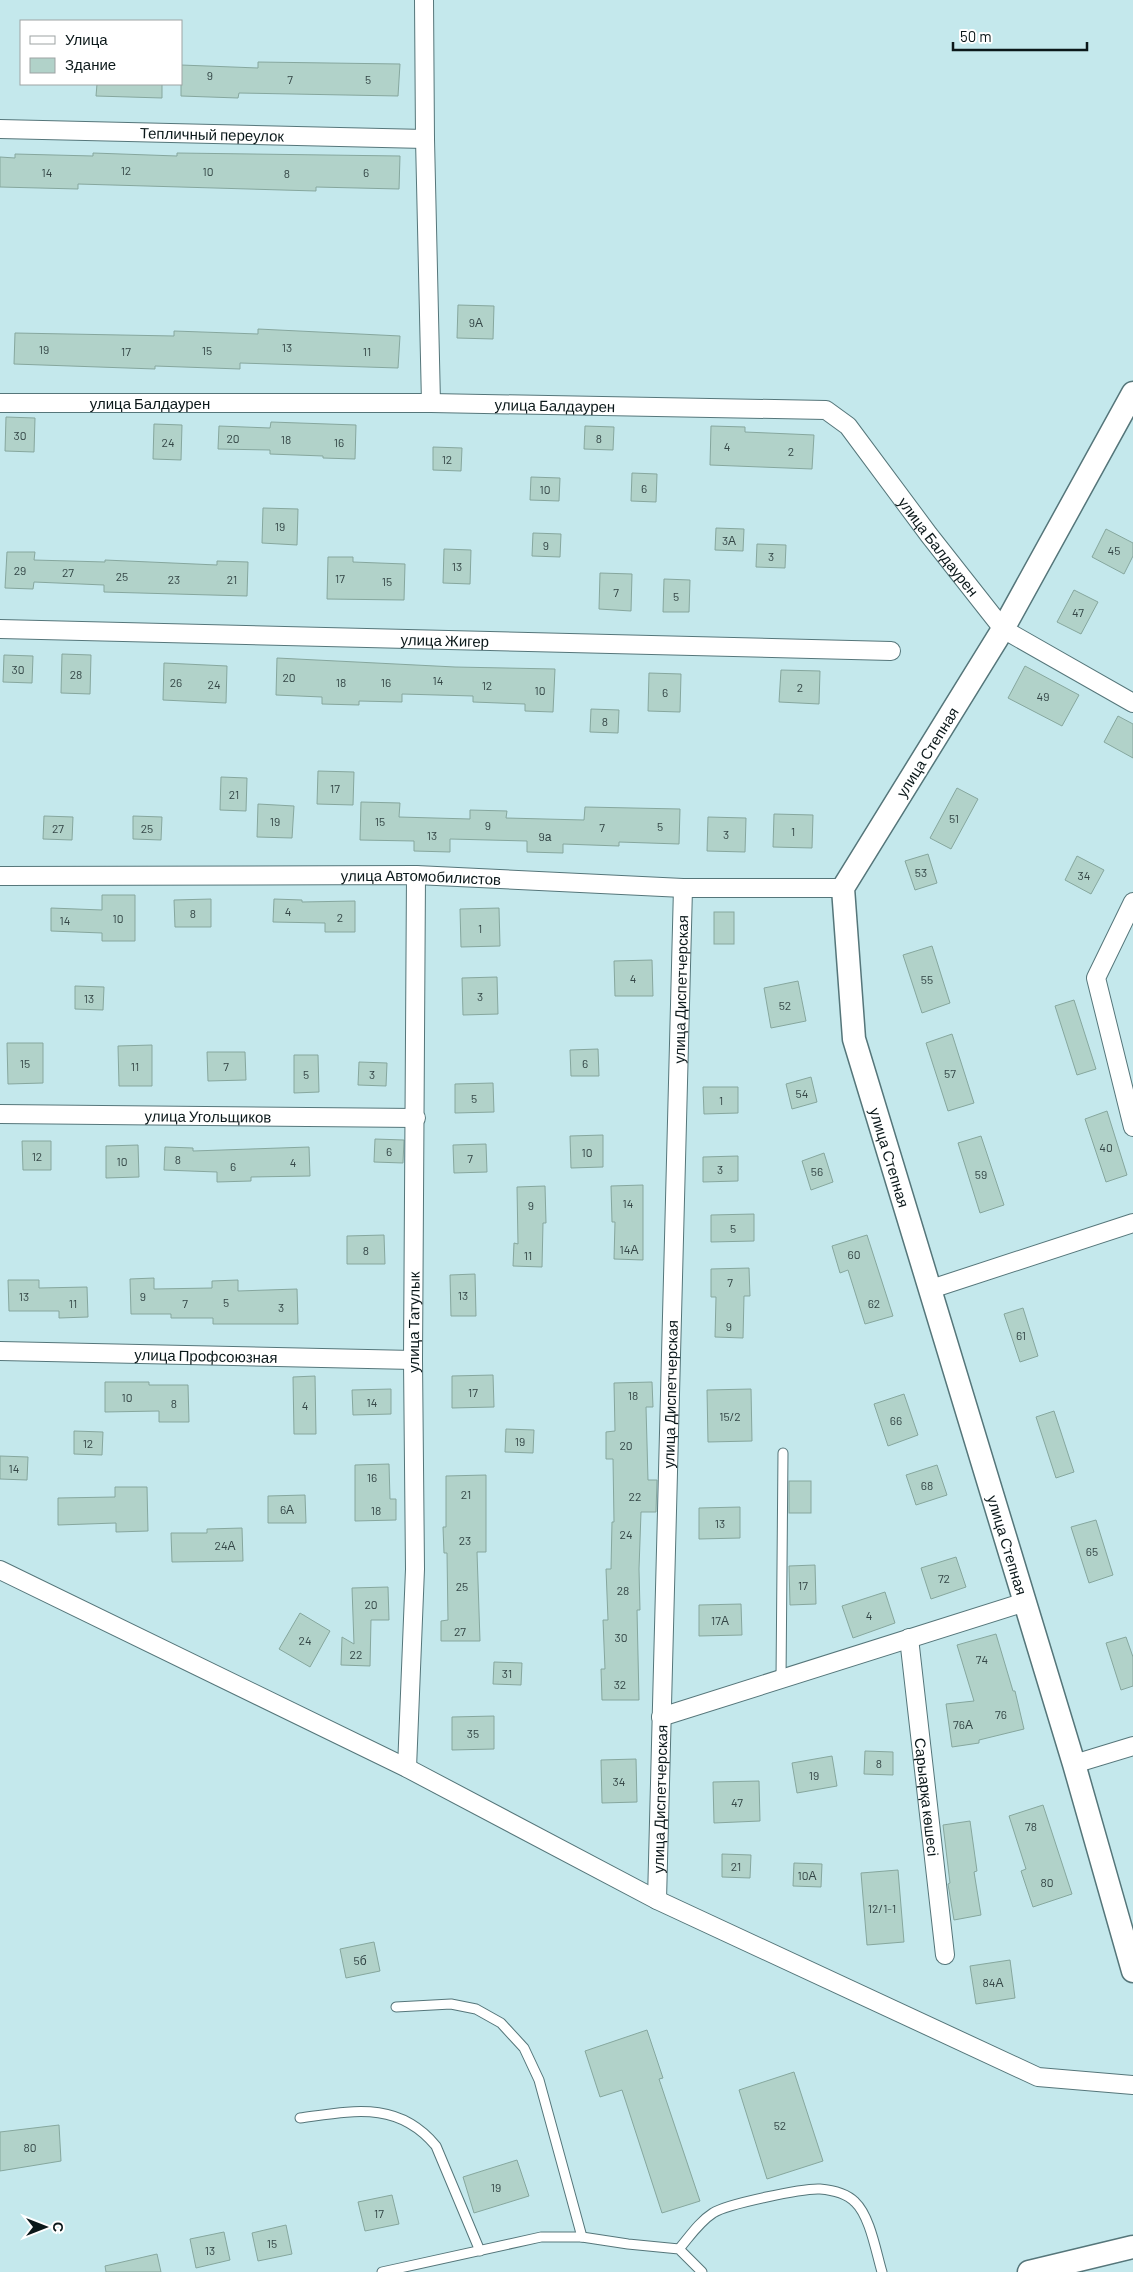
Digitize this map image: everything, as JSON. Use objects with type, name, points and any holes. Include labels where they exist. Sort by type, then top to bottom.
[{"type":"street","points":[[424,0],[431,403]]},
{"type":"street","name":"Тепличный переулок","points":[[0,129],[425,139]]},
{"type":"street","name":"улица Степная","points":[[1133,393],[1003,629],[843,888],[854,1039],[1074,1764],[1133,1971]]},
{"type":"street","name":"улица Балдаурен","points":[[0,403],[431,403],[826,410],[848,426],[929,536],[1003,629]]},
{"type":"street","name":"улица Жигер","points":[[0,628],[891,652]]},
{"type":"street","points":[[1003,629],[1133,703]]},
{"type":"street","name":"улица Автомобилистов","points":[[0,876],[416,875],[683,888],[843,888]]},
{"type":"street","name":"улица Татулык","points":[[407,1768],[415,1569],[413,1360],[416,1118],[416,875]]},
{"type":"street","name":"улица Диспетчерская","points":[[657,1900],[683,888]]},
{"type":"street","points":[[1133,902],[1096,978],[1133,1126]]},
{"type":"street","name":"улица Угольщиков","points":[[0,1114],[416,1118]]},
{"type":"street","points":[[931,1289],[1133,1222]]},
{"type":"street","name":"улица Профсоюзная","points":[[0,1352],[413,1360]]},
{"type":"street","points":[[0,1570],[407,1768],[657,1900],[1038,2077],[1133,2085]]},
{"type":"street","points":[[662,1717],[1025,1602]]},
{"type":"street","name":"Сарыарқа көшесі","points":[[909,1638],[945,1955]]},
{"type":"street","points":[[1074,1764],[1133,1746]]},
{"type":"street","points":[[1029,2272],[1133,2247]]},
{"type":"lane","points":[[781,1679],[783,1453]]},
{"type":"lane","points":[[396,2007],[451,2004],[476,2009],[501,2023],[524,2048],[538,2080],[582,2237]]},
{"type":"lane","points":[[300,2118],[357,2111],[383,2113],[409,2122],[426,2134],[436,2146],[480,2251]]},
{"type":"lane","points":[[679,2249],[700,2223],[714,2212],[738,2203],[818,2189],[839,2192],[855,2202],[865,2215],[882,2272]]},
{"type":"lane","points":[[382,2272],[541,2237],[582,2237],[679,2249],[702,2272]]},
{"type":"building","points":[[258,62],[400,64],[398,96],[239,93],[238,98],[181,96],[182,65],[258,68]]},
{"type":"building","points":[[97,85],[162,85],[162,98],[96,96]]},
{"type":"building","points":[[93,153],[177,156],[177,153],[400,156],[399,189],[316,187],[316,191],[78,184],[78,189],[0,187],[0,157],[15,158],[15,154],[93,156]]},
{"type":"building","points":[[458,305],[494,306],[493,339],[457,338]]},
{"type":"building","points":[[258,329],[400,336],[398,368],[240,363],[240,369],[155,366],[155,369],[14,364],[15,333],[174,336],[174,331],[258,334]]},
{"type":"building","points":[[6,417],[35,418],[34,452],[5,451]]},
{"type":"building","points":[[271,422],[356,425],[355,459],[270,454],[270,450],[218,449],[219,426],[270,428]]},
{"type":"building","points":[[154,424],[182,425],[181,460],[153,459]]},
{"type":"building","points":[[585,426],[614,427],[613,450],[584,449]]},
{"type":"building","points":[[711,426],[745,427],[745,432],[814,435],[812,469],[710,465]]},
{"type":"building","points":[[433,447],[462,448],[461,471],[433,470]]},
{"type":"building","points":[[632,473],[657,474],[656,502],[631,501]]},
{"type":"building","points":[[531,477],[560,478],[559,501],[530,500]]},
{"type":"building","points":[[263,508],[298,509],[297,545],[262,543]]},
{"type":"building","points":[[716,528],[744,529],[743,551],[715,550]]},
{"type":"building","points":[[1106,529],[1133,543],[1133,556],[1124,574],[1092,557]]},
{"type":"building","points":[[533,533],[561,534],[560,557],[532,556]]},
{"type":"building","points":[[757,544],[786,545],[785,568],[756,567]]},
{"type":"building","points":[[444,549],[471,550],[470,584],[443,583]]},
{"type":"building","points":[[7,552],[35,552],[34,560],[105,562],[105,560],[217,565],[217,561],[248,562],[247,596],[104,592],[104,585],[34,582],[33,589],[5,588]]},
{"type":"building","points":[[328,557],[353,557],[353,562],[405,564],[404,600],[327,599]]},
{"type":"building","points":[[600,573],[632,574],[631,611],[599,609]]},
{"type":"building","points":[[664,579],[690,580],[689,612],[663,612]]},
{"type":"building","points":[[1074,590],[1098,602],[1081,634],[1057,622]]},
{"type":"building","points":[[62,654],[91,655],[90,694],[61,693]]},
{"type":"building","points":[[4,655],[33,656],[32,683],[3,682]]},
{"type":"building","points":[[277,658],[455,667],[555,669],[553,712],[525,711],[525,704],[473,702],[473,696],[402,694],[402,702],[359,701],[359,705],[322,704],[322,697],[276,695]]},
{"type":"building","points":[[164,663],[227,666],[226,703],[163,700]]},
{"type":"building","points":[[1025,666],[1079,695],[1062,726],[1008,698]]},
{"type":"building","points":[[781,670],[820,671],[819,704],[779,702]]},
{"type":"building","points":[[649,673],[681,674],[680,712],[648,711]]},
{"type":"building","points":[[591,709],[619,710],[618,733],[590,732]]},
{"type":"building","points":[[1118,716],[1133,724],[1133,758],[1104,742]]},
{"type":"building","points":[[318,771],[354,772],[353,805],[317,804]]},
{"type":"building","points":[[221,777],[247,778],[246,811],[220,810]]},
{"type":"building","points":[[957,788],[978,799],[951,849],[930,838]]},
{"type":"building","points":[[361,802],[400,803],[399,817],[470,819],[470,810],[507,811],[506,818],[584,820],[585,807],[680,809],[679,844],[619,842],[619,846],[563,844],[563,853],[527,852],[527,841],[450,839],[450,852],[414,851],[414,841],[360,840]]},
{"type":"building","points":[[258,804],[294,806],[292,838],[257,837]]},
{"type":"building","points":[[774,814],[813,815],[812,848],[773,847]]},
{"type":"building","points":[[44,816],[73,817],[72,840],[43,839]]},
{"type":"building","points":[[133,816],[162,817],[161,840],[133,839]]},
{"type":"building","points":[[708,817],[746,818],[745,852],[707,851]]},
{"type":"building","points":[[928,854],[937,883],[915,890],[905,861]]},
{"type":"building","points":[[1077,856],[1104,870],[1091,894],[1065,880]]},
{"type":"building","points":[[102,895],[135,895],[135,941],[102,941],[102,933],[51,931],[51,908],[102,910]]},
{"type":"building","points":[[211,899],[211,927],[175,927],[174,900]]},
{"type":"building","points":[[274,899],[302,900],[302,902],[355,901],[355,932],[325,932],[325,923],[273,922]]},
{"type":"building","points":[[499,908],[500,946],[461,947],[460,909]]},
{"type":"building","points":[[714,912],[734,912],[734,944],[714,944]]},
{"type":"building","points":[[932,946],[950,1003],[922,1013],[903,955]]},
{"type":"building","points":[[652,960],[653,996],[615,996],[614,961]]},
{"type":"building","points":[[497,977],[498,1014],[463,1015],[462,978]]},
{"type":"building","points":[[798,981],[806,1021],[771,1028],[764,988]]},
{"type":"building","points":[[75,986],[104,987],[103,1010],[75,1009]]},
{"type":"building","points":[[1074,1000],[1096,1069],[1077,1075],[1055,1006]]},
{"type":"building","points":[[952,1034],[974,1103],[948,1111],[926,1043]]},
{"type":"building","points":[[7,1043],[43,1043],[43,1083],[8,1084]]},
{"type":"building","points":[[152,1045],[152,1086],[119,1086],[118,1046]]},
{"type":"building","points":[[598,1049],[599,1076],[571,1076],[570,1050]]},
{"type":"building","points":[[207,1052],[245,1052],[246,1080],[208,1081]]},
{"type":"building","points":[[294,1055],[318,1055],[319,1092],[294,1093]]},
{"type":"building","points":[[359,1062],[387,1063],[386,1086],[358,1085]]},
{"type":"building","points":[[811,1077],[817,1102],[792,1109],[786,1084]]},
{"type":"building","points":[[493,1083],[494,1112],[455,1113],[455,1084]]},
{"type":"building","points":[[703,1087],[738,1087],[738,1113],[704,1114]]},
{"type":"building","points":[[1107,1111],[1127,1175],[1106,1182],[1085,1119]]},
{"type":"building","points":[[603,1135],[603,1167],[571,1168],[570,1136]]},
{"type":"building","points":[[981,1136],[1004,1205],[980,1213],[958,1143]]},
{"type":"building","points":[[375,1139],[404,1140],[403,1163],[374,1162]]},
{"type":"building","points":[[22,1141],[51,1141],[51,1170],[23,1170]]},
{"type":"building","points":[[486,1144],[487,1172],[454,1173],[453,1145]]},
{"type":"building","points":[[138,1145],[139,1177],[106,1178],[106,1146]]},
{"type":"building","points":[[165,1147],[193,1148],[193,1151],[309,1147],[310,1176],[251,1177],[251,1181],[217,1182],[217,1172],[164,1170]]},
{"type":"building","points":[[824,1153],[833,1182],[811,1190],[802,1161]]},
{"type":"building","points":[[738,1156],[738,1181],[703,1182],[703,1157]]},
{"type":"building","points":[[643,1185],[643,1260],[614,1259],[615,1222],[612,1222],[611,1186]]},
{"type":"building","points":[[545,1186],[546,1223],[543,1223],[542,1267],[513,1266],[514,1243],[518,1244],[517,1187]]},
{"type":"building","points":[[754,1214],[754,1241],[711,1242],[711,1215]]},
{"type":"building","points":[[384,1235],[385,1264],[347,1264],[347,1236]]},
{"type":"building","points":[[867,1235],[893,1316],[865,1324],[848,1270],[840,1273],[832,1246]]},
{"type":"building","points":[[749,1268],[750,1296],[744,1296],[743,1338],[715,1337],[716,1297],[711,1297],[711,1269]]},
{"type":"building","points":[[475,1274],[476,1316],[451,1316],[450,1275]]},
{"type":"building","points":[[154,1278],[154,1289],[212,1288],[212,1281],[238,1280],[238,1291],[297,1289],[298,1324],[213,1324],[213,1318],[171,1318],[171,1314],[131,1314],[130,1279]]},
{"type":"building","points":[[8,1280],[39,1280],[39,1288],[87,1287],[88,1317],[59,1318],[59,1311],[9,1311]]},
{"type":"building","points":[[1023,1308],[1038,1356],[1020,1362],[1004,1314]]},
{"type":"building","points":[[493,1375],[494,1407],[452,1408],[452,1376]]},
{"type":"building","points":[[315,1376],[316,1434],[294,1434],[293,1377]]},
{"type":"building","points":[[105,1382],[149,1382],[149,1385],[188,1385],[189,1422],[159,1422],[159,1411],[105,1412]]},
{"type":"building","points":[[652,1382],[653,1407],[646,1407],[648,1480],[657,1480],[656,1512],[641,1512],[640,1610],[637,1610],[639,1700],[602,1700],[601,1669],[605,1669],[603,1620],[608,1620],[606,1569],[611,1569],[612,1522],[614,1522],[613,1459],[606,1459],[606,1432],[615,1431],[614,1383]]},
{"type":"building","points":[[391,1389],[391,1414],[353,1415],[352,1390]]},
{"type":"building","points":[[751,1389],[752,1441],[708,1442],[707,1390]]},
{"type":"building","points":[[904,1394],[918,1435],[888,1446],[874,1404]]},
{"type":"building","points":[[1054,1411],[1074,1472],[1056,1478],[1036,1417]]},
{"type":"building","points":[[506,1429],[534,1430],[533,1453],[505,1452]]},
{"type":"building","points":[[74,1431],[103,1432],[102,1455],[74,1454]]},
{"type":"building","points":[[0,1456],[28,1457],[27,1480],[0,1479]]},
{"type":"building","points":[[389,1464],[390,1499],[396,1499],[396,1520],[355,1521],[355,1465]]},
{"type":"building","points":[[937,1465],[947,1495],[916,1505],[906,1475]]},
{"type":"building","points":[[486,1475],[486,1552],[477,1552],[480,1641],[441,1641],[441,1621],[448,1620],[447,1553],[444,1553],[443,1527],[446,1527],[446,1476]]},
{"type":"building","points":[[789,1481],[811,1481],[811,1513],[789,1513]]},
{"type":"building","points":[[115,1487],[147,1487],[148,1531],[116,1532],[116,1523],[58,1525],[58,1498],[115,1497]]},
{"type":"building","points":[[305,1495],[306,1523],[268,1523],[268,1496]]},
{"type":"building","points":[[740,1507],[740,1538],[699,1539],[699,1508]]},
{"type":"building","points":[[1096,1520],[1113,1575],[1089,1583],[1071,1527]]},
{"type":"building","points":[[242,1528],[243,1561],[172,1562],[171,1533],[207,1533],[207,1529]]},
{"type":"building","points":[[956,1557],[966,1587],[931,1599],[921,1568]]},
{"type":"building","points":[[815,1565],[816,1604],[790,1605],[789,1566]]},
{"type":"building","points":[[388,1587],[389,1620],[371,1620],[370,1666],[341,1665],[342,1637],[354,1644],[352,1588]]},
{"type":"building","points":[[885,1592],[895,1623],[853,1638],[842,1606]]},
{"type":"building","points":[[741,1604],[742,1635],[699,1636],[699,1605]]},
{"type":"building","points":[[300,1613],[330,1631],[310,1667],[279,1649]]},
{"type":"building","points":[[996,1634],[1013,1691],[1015,1691],[1024,1729],[979,1740],[979,1743],[952,1747],[946,1704],[974,1701],[957,1645]]},
{"type":"building","points":[[1126,1637],[1133,1657],[1133,1686],[1121,1690],[1106,1643]]},
{"type":"building","points":[[494,1662],[522,1663],[521,1685],[493,1684]]},
{"type":"building","points":[[494,1716],[494,1749],[452,1750],[452,1717]]},
{"type":"building","points":[[865,1751],[893,1752],[893,1775],[864,1774]]},
{"type":"building","points":[[832,1756],[837,1786],[797,1793],[792,1763]]},
{"type":"building","points":[[636,1759],[637,1802],[602,1803],[601,1760]]},
{"type":"building","points":[[759,1781],[760,1821],[714,1823],[713,1782]]},
{"type":"building","points":[[1043,1805],[1072,1894],[1033,1907],[1021,1871],[1026,1869],[1009,1816]]},
{"type":"building","points":[[970,1821],[977,1871],[974,1872],[981,1915],[954,1920],[948,1884],[950,1883],[943,1825]]},
{"type":"building","points":[[722,1854],[751,1855],[750,1878],[722,1877]]},
{"type":"building","points":[[794,1863],[822,1864],[821,1887],[793,1886]]},
{"type":"building","points":[[898,1870],[904,1942],[867,1945],[861,1873]]},
{"type":"building","points":[[374,1942],[380,1971],[346,1978],[340,1949]]},
{"type":"building","points":[[1010,1960],[1015,1998],[976,2004],[970,1966]]},
{"type":"building","points":[[647,2030],[663,2078],[659,2079],[700,2201],[662,2213],[622,2090],[600,2097],[585,2051]]},
{"type":"building","points":[[794,2072],[823,2161],[767,2179],[739,2090]]},
{"type":"building","points":[[59,2125],[61,2161],[0,2171],[0,2132]]},
{"type":"building","points":[[517,2160],[529,2196],[474,2213],[463,2177]]},
{"type":"building","points":[[392,2195],[399,2224],[365,2231],[358,2202]]},
{"type":"building","points":[[286,2225],[292,2254],[258,2261],[252,2233]]},
{"type":"building","points":[[224,2232],[230,2260],[196,2268],[190,2239]]},
{"type":"building","points":[[157,2254],[161,2272],[106,2272],[105,2266]]}]
